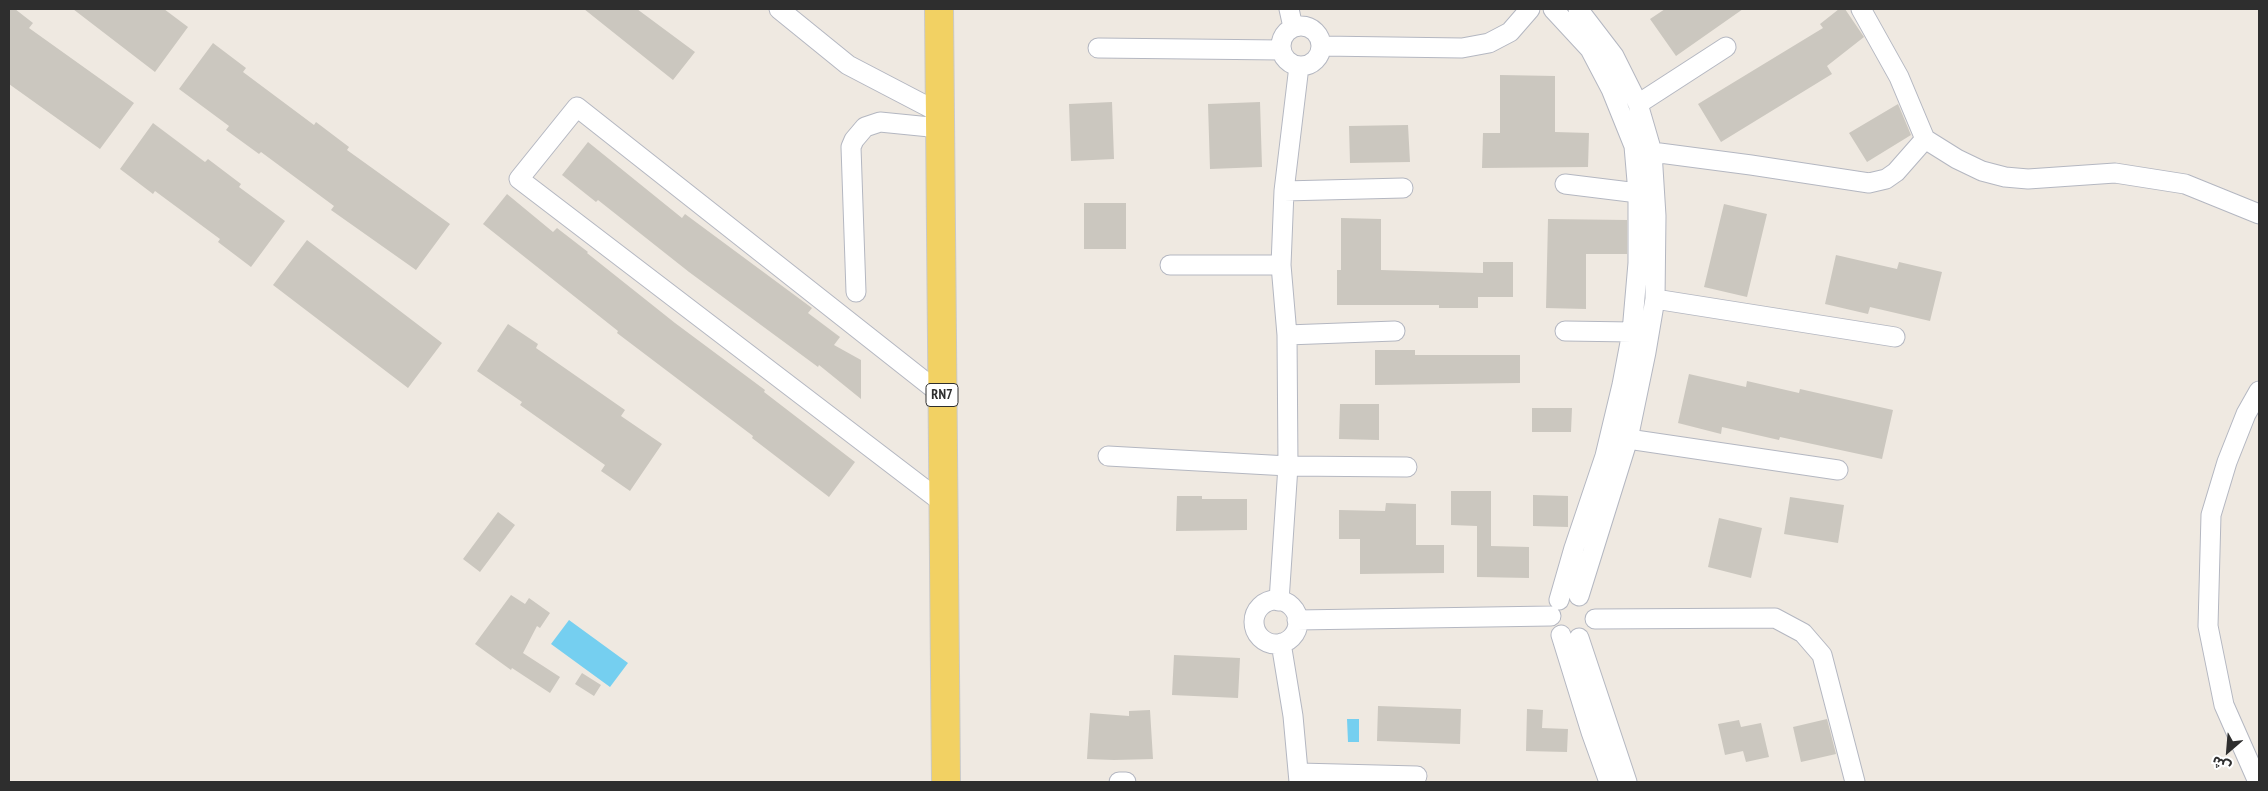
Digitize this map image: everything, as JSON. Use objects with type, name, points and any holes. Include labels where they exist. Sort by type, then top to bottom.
[{"type":"main road","name":"RN7","points":[[939,9],[946,782]]},
{"type":"street","points":[[779,9],[848,65],[940,121]]},
{"type":"street","points":[[1322,46],[1462,48],[1489,42],[1510,32],[1530,9]]},
{"type":"street","points":[[1553,9],[1590,49],[1618,104],[1634,146],[1638,193],[1638,264],[1632,332],[1605,456],[1555,608],[1556,630],[1570,637],[1627,782]]},
{"type":"street","points":[[1578,9],[1614,56],[1638,104],[1652,152],[1656,216],[1655,299],[1646,352],[1628,440],[1580,596]]},
{"type":"street","points":[[1861,9],[1899,77],[1925,139],[1957,159],[1982,171],[2005,178],[2028,179],[2115,173],[2185,184],[2259,214]]},
{"type":"street","points":[[1291,18],[1300,25],[1311,28],[1316,32],[1322,46],[1317,59],[1312,63],[1299,66],[1286,60],[1280,43],[1291,18]]},
{"type":"street","points":[[1638,104],[1726,47]]},
{"type":"street","points":[[1098,48],[1281,50]]},
{"type":"street","points":[[1280,601],[1288,466],[1287,335],[1281,265],[1284,191],[1299,66]]},
{"type":"street","points":[[942,395],[577,107],[519,179],[943,503]]},
{"type":"street","points":[[856,292],[851,147],[854,140],[865,127],[880,122],[940,121]]},
{"type":"street","points":[[1652,152],[1751,164],[1869,183],[1886,179],[1896,172],[1925,139]]},
{"type":"street","points":[[1565,184],[1638,193]]},
{"type":"street","points":[[1284,191],[1403,188]]},
{"type":"street","points":[[1170,265],[1281,265]]},
{"type":"street","points":[[1655,299],[1895,338]]},
{"type":"street","points":[[1287,335],[1396,331]]},
{"type":"street","points":[[1565,331],[1632,332]]},
{"type":"street","points":[[2258,782],[2224,705],[2208,626],[2210,515],[2227,462],[2246,414],[2259,391]]},
{"type":"street","points":[[1628,440],[1838,470]]},
{"type":"street","points":[[1108,456],[1288,466],[1406,467]]},
{"type":"street","points":[[1297,620],[1555,608],[1572,595],[1580,596],[1592,605],[1595,620],[1590,631],[1570,637]]},
{"type":"street","points":[[1280,601],[1292,607],[1297,620],[1294,635],[1281,643],[1274,644],[1261,639],[1254,626],[1256,613],[1260,607],[1266,603],[1280,601]]},
{"type":"street","points":[[1595,620],[1774,618],[1804,633],[1822,655],[1855,782]]},
{"type":"street","points":[[1570,637],[1591,732],[1609,782]]},
{"type":"street","points":[[1281,643],[1293,716],[1299,778],[1416,776]]},
{"type":"street","points":[[1119,782],[1126,782]]},
{"type":"water","points":[[569,620],[628,663],[610,687],[551,644]]},
{"type":"water","points":[[1347,719],[1359,719],[1359,742],[1348,742]]},
{"type":"building","points":[[9,9],[15,9],[33,23],[29,28],[134,103],[100,149],[9,84]]},
{"type":"building","points":[[73,9],[164,9],[188,27],[155,72]]},
{"type":"building","points":[[584,9],[637,9],[695,52],[673,80]]},
{"type":"building","points":[[1665,9],[1743,9],[1676,56],[1650,19]]},
{"type":"building","points":[[1839,9],[1845,9],[1864,37],[1827,66],[1832,74],[1721,142],[1698,104],[1823,28],[1820,24]]},
{"type":"building","points":[[213,43],[246,68],[243,72],[314,125],[316,122],[349,147],[347,150],[450,224],[416,270],[331,210],[334,206],[261,152],[259,154],[226,130],[229,126],[179,89]]},
{"type":"building","points":[[1500,75],[1555,76],[1555,132],[1589,133],[1588,167],[1482,168],[1483,133],[1500,133]]},
{"type":"building","points":[[1112,102],[1114,159],[1071,161],[1069,104]]},
{"type":"building","points":[[1260,102],[1262,167],[1210,169],[1208,104]]},
{"type":"building","points":[[1898,104],[1911,135],[1867,162],[1849,133]]},
{"type":"building","points":[[153,123],[205,162],[208,159],[241,184],[239,187],[285,221],[251,267],[218,242],[220,239],[155,191],[153,194],[120,169]]},
{"type":"building","points":[[1408,125],[1410,162],[1350,163],[1349,126]]},
{"type":"building","points":[[588,142],[682,218],[685,214],[812,308],[808,313],[840,337],[834,345],[861,360],[861,399],[819,365],[818,367],[689,272],[598,200],[596,202],[562,175]]},
{"type":"building","points":[[507,194],[553,232],[557,228],[675,323],[765,390],[764,392],[855,462],[829,497],[752,438],[753,436],[617,333],[618,331],[483,224]]},
{"type":"building","points":[[1084,203],[1126,203],[1126,249],[1084,249]]},
{"type":"building","points":[[1724,204],[1767,214],[1747,297],[1704,287]]},
{"type":"building","points":[[1341,218],[1381,219],[1381,270],[1483,273],[1483,262],[1513,262],[1513,297],[1478,297],[1478,308],[1439,308],[1439,305],[1337,305],[1337,270],[1341,270]]},
{"type":"building","points":[[1548,219],[1627,220],[1627,254],[1586,254],[1586,309],[1546,308]]},
{"type":"building","points":[[307,240],[442,343],[408,388],[273,285]]},
{"type":"building","points":[[1836,255],[1897,269],[1899,262],[1942,272],[1930,321],[1870,307],[1868,314],[1825,304]]},
{"type":"building","points":[[508,324],[538,344],[536,348],[625,410],[621,416],[662,444],[630,491],[601,471],[605,465],[520,405],[522,402],[477,371]]},
{"type":"building","points":[[1375,350],[1415,350],[1415,355],[1520,355],[1520,383],[1375,385]]},
{"type":"building","points":[[1689,374],[1746,387],[1747,381],[1799,393],[1800,389],[1893,410],[1882,459],[1780,437],[1779,440],[1722,427],[1721,434],[1678,423]]},
{"type":"building","points":[[1340,404],[1379,404],[1379,440],[1339,439]]},
{"type":"building","points":[[1532,408],[1572,408],[1571,432],[1532,432]]},
{"type":"building","points":[[1451,491],[1491,491],[1491,546],[1529,547],[1529,578],[1477,577],[1477,526],[1451,525]]},
{"type":"building","points":[[1533,495],[1568,496],[1568,527],[1533,526]]},
{"type":"building","points":[[1177,496],[1202,496],[1202,499],[1247,499],[1247,530],[1176,531]]},
{"type":"building","points":[[1790,497],[1844,505],[1838,543],[1784,534]]},
{"type":"building","points":[[1386,503],[1416,504],[1416,545],[1444,545],[1444,573],[1360,574],[1360,539],[1339,539],[1339,510],[1385,511]]},
{"type":"building","points":[[498,512],[515,525],[480,572],[463,559]]},
{"type":"building","points":[[1719,518],[1762,528],[1751,578],[1708,567]]},
{"type":"building","points":[[511,595],[525,604],[529,598],[550,613],[540,628],[537,626],[523,653],[560,677],[550,693],[512,668],[511,670],[475,644]]},
{"type":"building","points":[[1174,655],[1240,658],[1238,698],[1172,695]]},
{"type":"building","points":[[582,673],[601,685],[594,696],[575,684]]},
{"type":"building","points":[[1378,706],[1461,709],[1460,744],[1377,741]]},
{"type":"building","points":[[1527,709],[1543,710],[1542,728],[1568,729],[1567,752],[1526,751]]},
{"type":"building","points":[[1150,710],[1153,759],[1087,759],[1090,713],[1129,716],[1129,711]]},
{"type":"building","points":[[1827,719],[1836,754],[1801,762],[1793,727]]},
{"type":"building","points":[[1739,720],[1741,727],[1761,723],[1769,757],[1746,762],[1743,751],[1725,755],[1718,724]]}]
